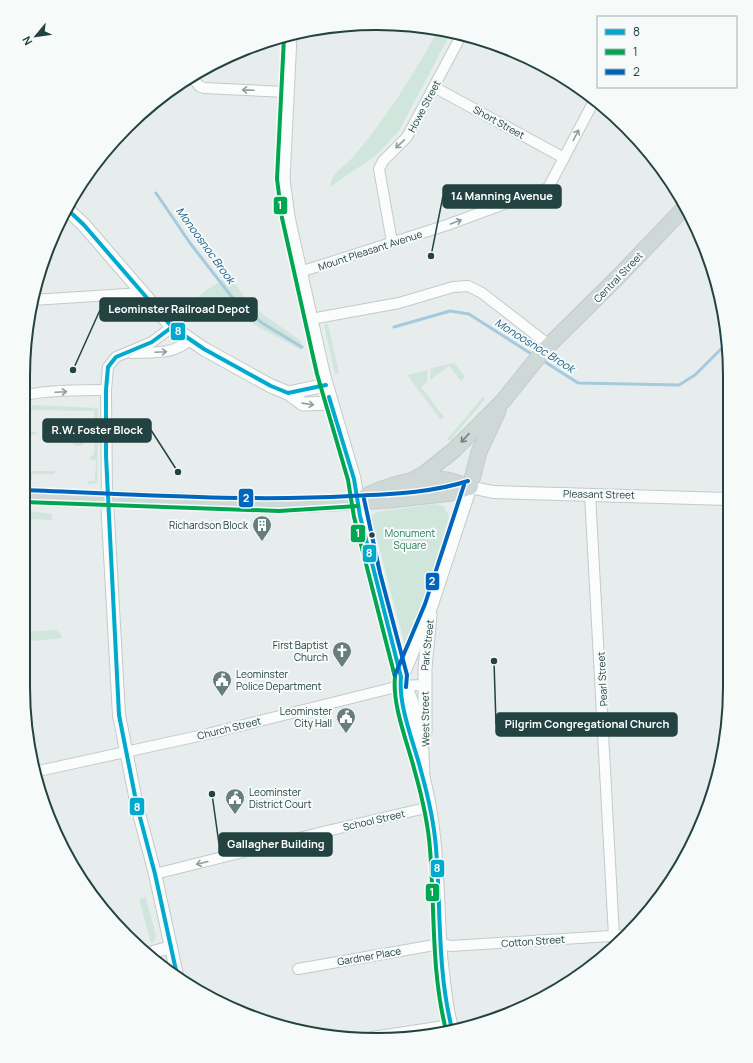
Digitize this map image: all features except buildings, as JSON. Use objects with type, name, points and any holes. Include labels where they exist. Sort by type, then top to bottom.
[{"type":"main road","name":"West Street","points":[[290,41],[284,190],[300,272],[326,385],[354,479],[374,574],[402,683],[410,732],[430,807],[436,848],[440,944],[444,994],[450,1025]]},
{"type":"main road","name":"Central Street","points":[[547,347],[620,276],[681,211]]},
{"type":"main road","points":[[71,213],[84,225],[172,327],[190,340],[255,377],[288,393],[303,404],[331,403]]},
{"type":"main road","points":[[411,481],[424,474],[454,450],[503,401],[547,347]]},
{"type":"main road","points":[[288,393],[326,385]]},
{"type":"main road","points":[[470,487],[479,452],[503,401]]},
{"type":"main road","points":[[358,500],[386,486],[411,481],[445,480],[470,487]]},
{"type":"main road","points":[[30,496],[279,505],[358,500],[391,500],[451,493],[470,487]]},
{"type":"main road","name":"Park Street","points":[[402,683],[431,606],[470,487]]},
{"type":"main road","name":"Park Street","points":[[424,684],[431,606]]},
{"type":"main road","name":"West Street","points":[[423,777],[425,752],[424,684]]},
{"type":"street","name":"Howe Street","points":[[392,242],[379,169],[383,161],[407,137],[459,40]]},
{"type":"street","points":[[195,81],[199,86],[204,88],[287,92]]},
{"type":"street","name":"Short Street","points":[[434,87],[564,158]]},
{"type":"street","name":"Mount Pleasant Avenue","points":[[300,272],[447,225],[548,188],[591,105]]},
{"type":"street","points":[[311,319],[399,303],[453,287],[468,286],[482,293],[547,347]]},
{"type":"street","points":[[39,300],[143,293]]},
{"type":"street","points":[[172,327],[152,342],[116,357],[108,367],[106,390],[107,500],[119,715],[125,751],[155,874],[176,968]]},
{"type":"street","points":[[128,353],[169,352],[180,348],[190,340]]},
{"type":"street","points":[[30,394],[45,392],[106,390]]},
{"type":"street","name":"Pleasant Street","points":[[470,487],[493,492],[723,498]]},
{"type":"street","name":"Pearl Street","points":[[590,494],[614,936]]},
{"type":"street","name":"Church Street","points":[[41,770],[125,751],[136,751],[203,735],[402,683],[424,684]]},
{"type":"street","name":"School Street","points":[[155,874],[430,807]]},
{"type":"street","name":"Cotton Street","points":[[440,944],[451,946],[618,936]]},
{"type":"street","name":"Gardner Place","points":[[298,969],[440,944]]},
{"type":"street","points":[[154,952],[171,947]]},
{"type":"green space","points":[[435,35],[448,38],[399,131],[375,156],[330,187],[331,182],[338,170],[353,157],[388,112]]},
{"type":"green space","points":[[228,277],[232,278],[244,297],[264,315],[301,341],[301,350],[233,313],[192,302],[208,289]]},
{"type":"green space","points":[[328,324],[339,373],[335,374],[324,325]]},
{"type":"green space","points":[[454,363],[465,377],[461,381],[449,366],[430,380],[431,368]]},
{"type":"green space","points":[[428,370],[427,382],[421,387],[444,417],[441,420],[407,375]]},
{"type":"green space","points":[[483,397],[485,399],[450,441],[447,439]]},
{"type":"green space","points":[[34,405],[98,408],[98,420],[94,420],[94,411],[30,410],[30,408]]},
{"type":"green space","points":[[78,430],[85,435],[86,438],[81,445],[78,446],[71,441],[70,438],[75,431]]},
{"type":"green space","points":[[30,431],[37,432],[37,434],[30,435]]},
{"type":"green space","points":[[98,431],[97,483],[88,484],[88,481],[95,481],[96,460],[90,459],[90,457],[94,454],[95,437]]},
{"type":"green space","points":[[30,471],[55,471],[55,474],[32,474],[32,480],[30,480]]},
{"type":"green space","name":"Monument Square","points":[[435,504],[443,506],[449,516],[411,651],[405,646],[371,516],[377,512]]},
{"type":"green space","points":[[30,511],[52,514],[52,520],[30,519]]},
{"type":"green space","points":[[56,630],[61,634],[62,638],[30,641],[30,632]]},
{"type":"green space","points":[[146,897],[156,936],[154,941],[151,943],[139,899]]},
{"type":"waterway","name":"Monoosnoc Brook","points":[[156,193],[190,243],[231,296],[262,323],[302,347]]},
{"type":"waterway","name":"Monoosnoc Brook","points":[[394,327],[450,311],[469,314],[533,355]]},
{"type":"waterway","name":"Monoosnoc Brook","points":[[542,360],[578,383],[679,385],[695,375],[722,348]]},
{"type":"transit line","name":"1","points":[[284,43],[277,179],[282,218],[317,374],[348,480],[354,517],[395,677],[398,712],[418,781],[424,810],[428,830],[432,872],[434,941],[438,986],[445,1026]]},
{"type":"transit line","name":"8","points":[[71,213],[84,225],[172,327],[204,349],[271,386],[288,393],[326,385]]},
{"type":"transit line","name":"8","points":[[172,327],[152,342],[116,357],[108,367],[106,390],[106,456],[119,715],[137,806],[155,874],[176,968]]},
{"type":"transit line","name":"8","points":[[329,397],[354,479],[360,516],[401,677],[404,712],[424,780],[434,829],[438,871],[440,939],[444,984],[451,1024]]},
{"type":"transit line","name":"2","points":[[30,490],[187,497],[310,498],[410,492],[440,488],[468,481]]},
{"type":"transit line","name":"2","points":[[395,675],[425,604],[464,485]]},
{"type":"transit line","name":"2","points":[[364,499],[380,573],[407,675],[406,687]]},
{"type":"transit line","name":"1","points":[[30,502],[279,511],[358,506]]},
{"type":"place","name":"14 Manning Avenue","points":[[431,256]]},
{"type":"place","name":"Leominster Railroad Depot","points":[[73,370]]},
{"type":"place","name":"R.W. Foster Block","points":[[178,472]]},
{"type":"place","name":"Richardson Block","points":[[262,542]]},
{"type":"place","name":"Pilgrim Congregational Church","points":[[494,661]]},
{"type":"place","name":"First Baptist Church","points":[[342,668]]},
{"type":"place","name":"Leominster Police Department","points":[[222,697]]},
{"type":"place","name":"Leominster City Hall","points":[[346,734]]},
{"type":"place","name":"Gallagher Building","points":[[212,794]]},
{"type":"place","name":"Leominster District Court","points":[[235,815]]}]
